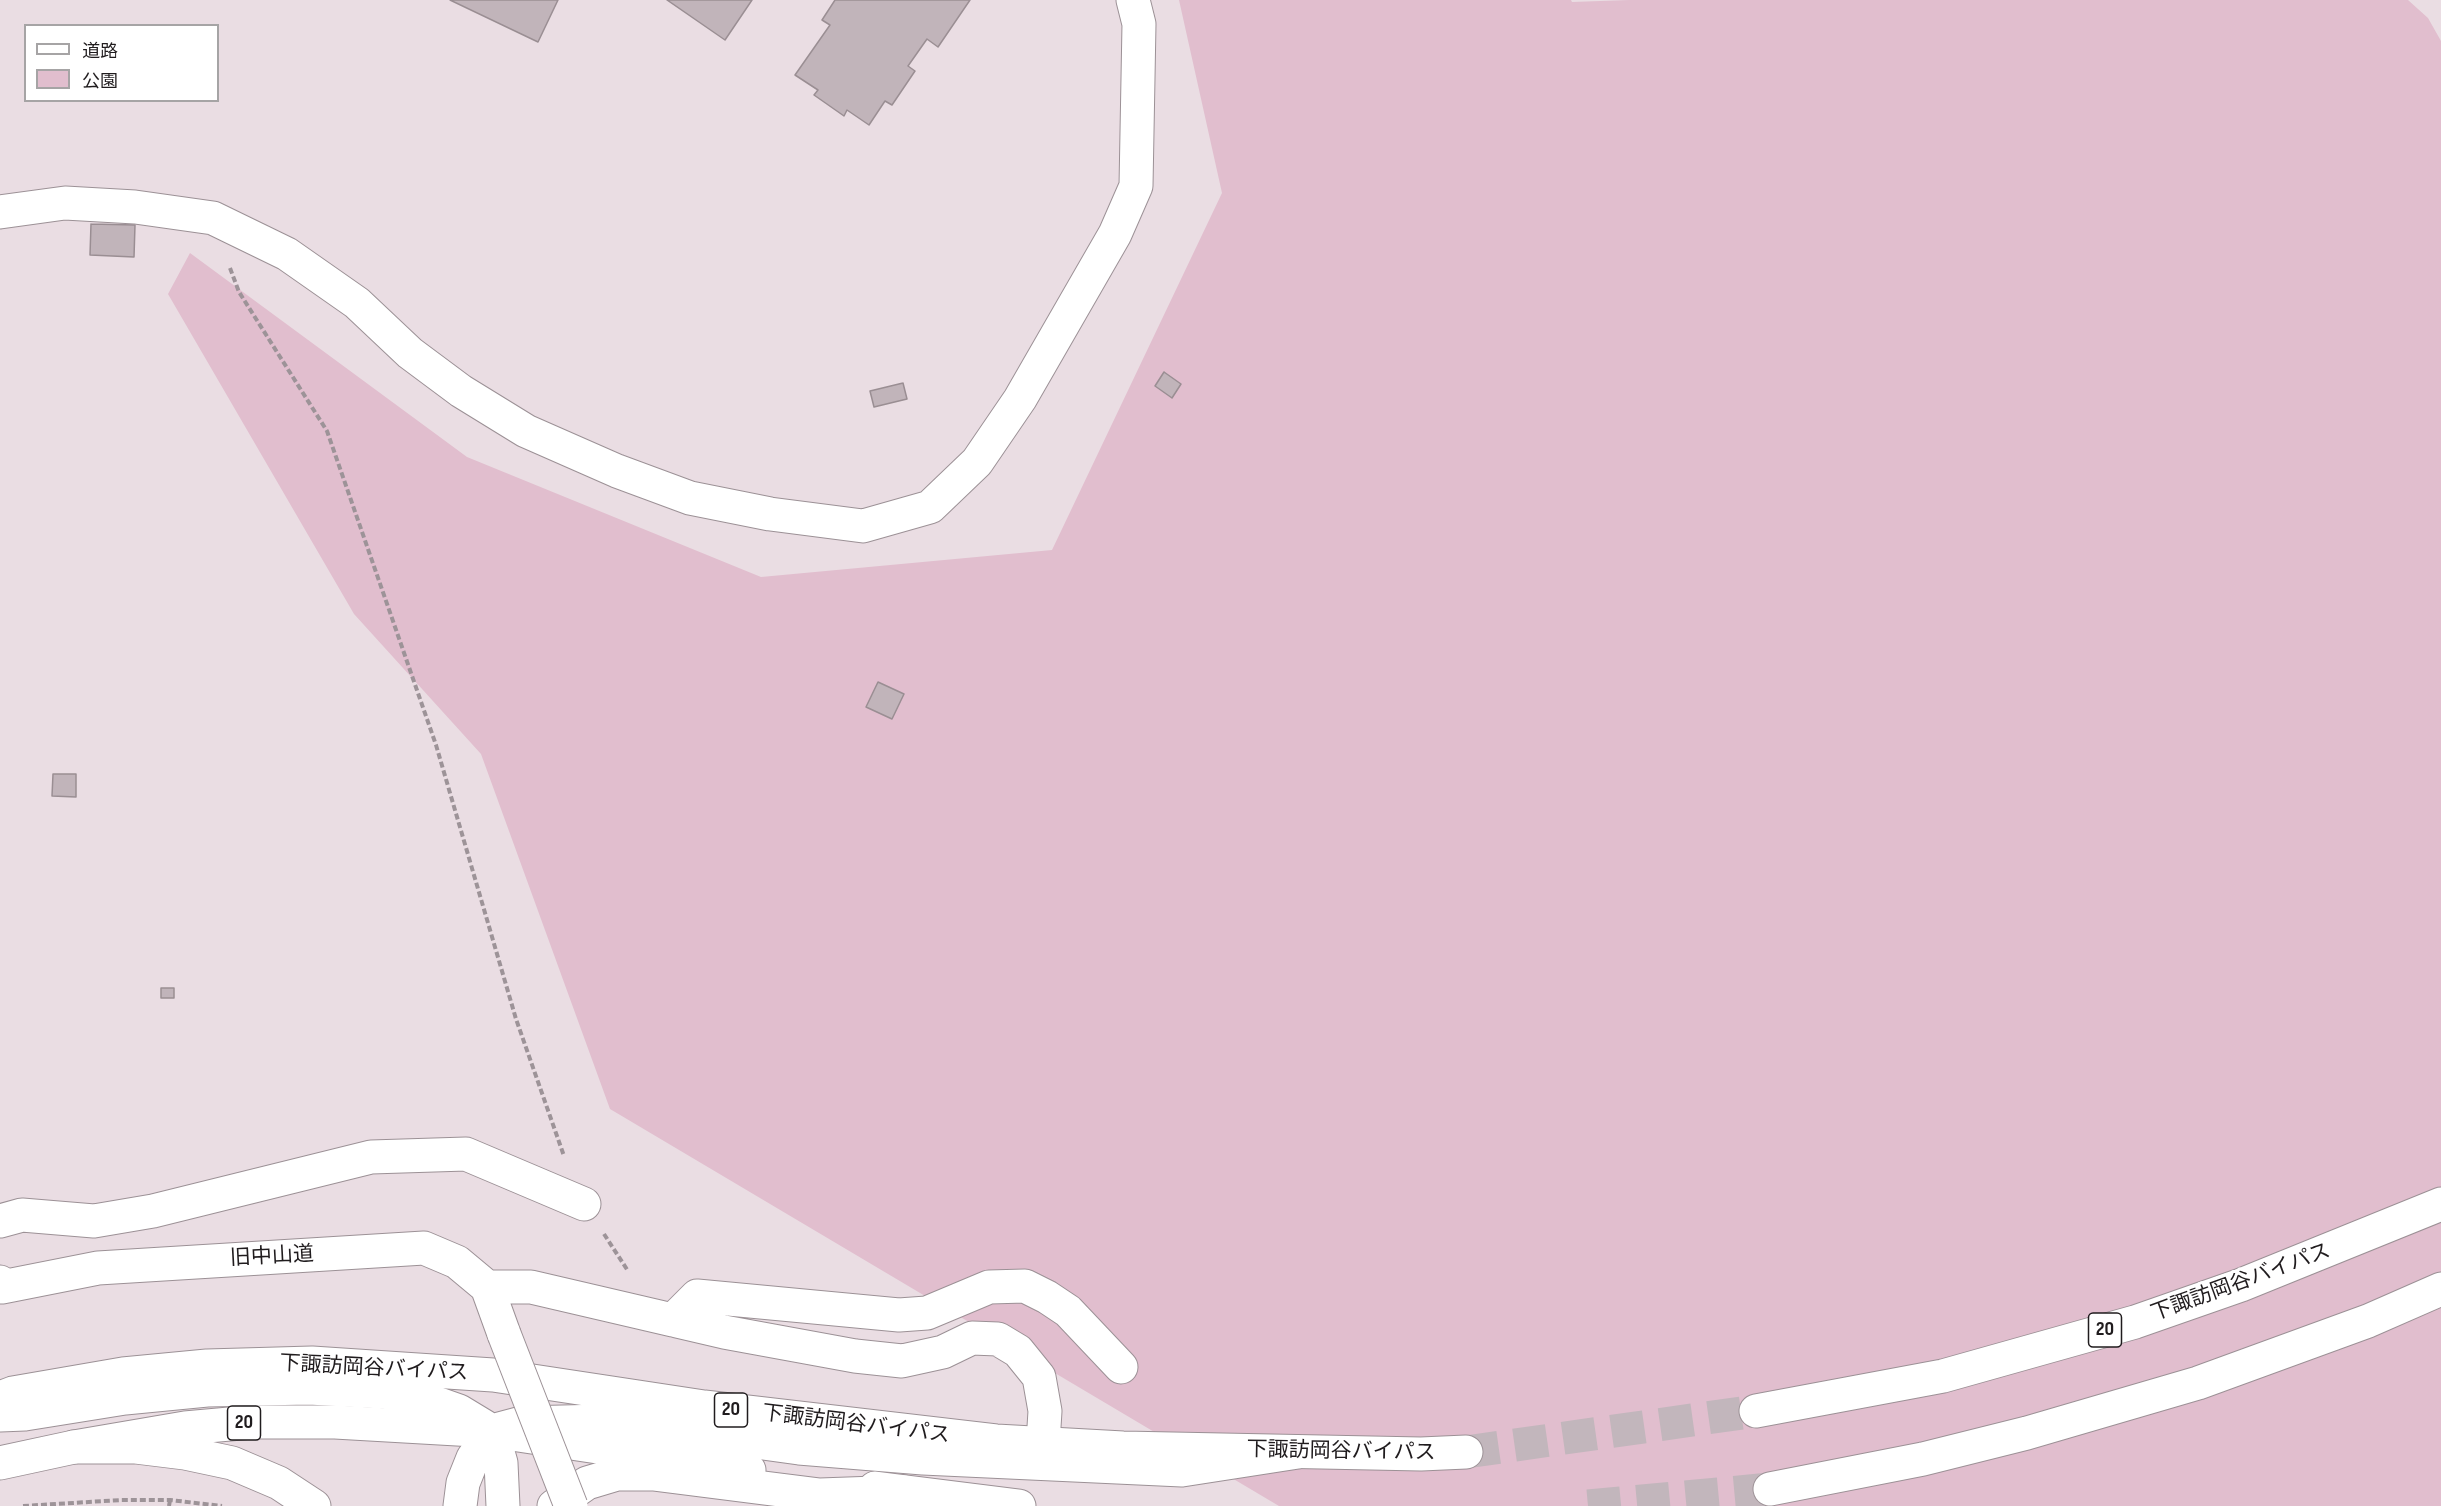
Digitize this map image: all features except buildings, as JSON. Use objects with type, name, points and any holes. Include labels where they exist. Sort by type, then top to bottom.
[{"type":"main road","points":[[0,212],[65,203],[135,207],[213,218],[286,254],[357,303],[410,353],[460,391],[526,431],[617,471],[690,498],[770,514],[863,526],[930,507],[977,462],[1020,399],[1115,234],[1136,186],[1139,24],[1133,0]]},
{"type":"main road","points":[[0,1221],[22,1215],[94,1221],[153,1211],[371,1157],[466,1154],[584,1204]]},
{"type":"main road","name":"下諏訪岡谷バイパス","points":[[1756,1411],[1944,1376],[2135,1322],[2241,1285],[2441,1204]]},
{"type":"main road","name":"旧中山道","points":[[1,1285],[98,1268],[424,1248],[457,1262],[487,1287]]},
{"type":"main road","points":[[665,1318],[697,1296],[899,1315],[927,1313],[989,1287],[1025,1286],[1068,1311],[1121,1367]]},
{"type":"main road","points":[[571,1506],[487,1287],[531,1287],[724,1332],[855,1356],[902,1361],[943,1352],[972,1338],[998,1339],[1018,1351],[1039,1377],[1045,1411],[1042,1443]]},
{"type":"main road","points":[[1770,1489],[1923,1460],[2027,1433],[2198,1383],[2368,1321],[2441,1289]]},
{"type":"main road","name":"下諏訪岡谷バイパス","points":[[0,1398],[14,1393],[123,1374],[207,1366],[312,1363],[493,1375],[704,1407],[996,1441],[1123,1448],[1420,1454],[1466,1452]]},
{"type":"main road","points":[[0,1415],[25,1414],[125,1398],[207,1390],[309,1388],[383,1392],[425,1399],[459,1411],[492,1431],[501,1463],[503,1506]]},
{"type":"main road","points":[[460,1506],[463,1483],[473,1458],[492,1431],[522,1423],[603,1421],[800,1448],[867,1454],[1182,1470],[1298,1452]]},
{"type":"main road","name":"20","points":[[0,1463],[74,1447],[185,1428],[252,1422],[335,1422],[492,1431],[674,1460],[1019,1506]]},
{"type":"main road","points":[[74,1447],[136,1447],[185,1453],[232,1463],[279,1484],[314,1506]]},
{"type":"main road","points":[[554,1506],[586,1483],[616,1474],[653,1474],[820,1495],[904,1492]]},
{"type":"path","points":[[213,218],[238,292],[327,431],[436,745],[516,1019],[575,1187],[584,1204],[665,1318]]},
{"type":"path","points":[[23,1506],[121,1500],[170,1500],[222,1506]]},
{"type":"path","points":[[169,1506],[170,1500]]},
{"type":"green space","points":[[1179,0],[1571,0],[1572,2],[1629,0],[2408,0],[2428,18],[2441,41],[2441,1506],[1279,1506],[610,1109],[481,754],[354,614],[168,294],[190,253],[467,457],[761,577],[1052,550],[1222,193]]},
{"type":"tunnel","points":[[1466,1452],[1756,1411]]},
{"type":"tunnel","points":[[1588,1506],[1770,1489]]}]
